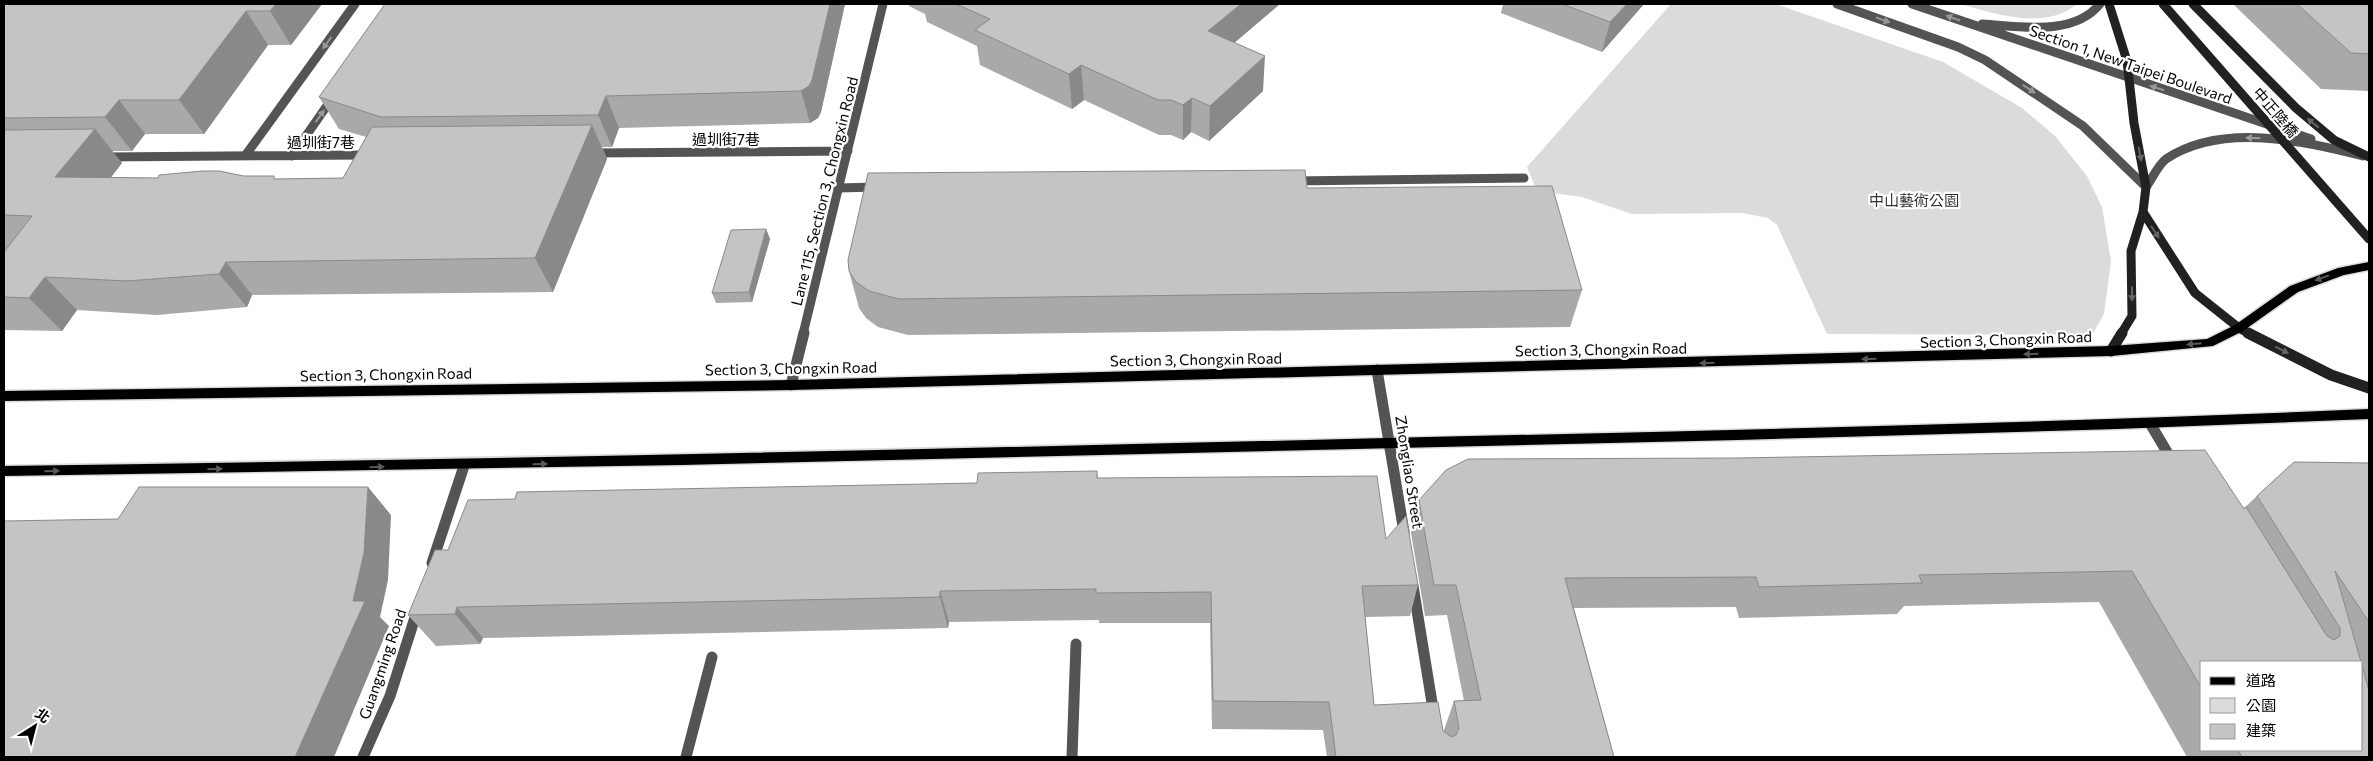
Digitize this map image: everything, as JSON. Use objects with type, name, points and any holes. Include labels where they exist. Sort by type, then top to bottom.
[{"type":"main road","points":[[2109,4],[2127,61],[2134,123],[2146,187],[2143,212],[2131,252],[2132,316],[2112,352]]},
{"type":"main road","name":"中正陸橋","points":[[2163,4],[2369,239]]},
{"type":"main road","points":[[2193,4],[2296,108],[2334,140],[2369,158]]},
{"type":"main road","points":[[2143,212],[2195,293],[2239,328],[2331,375],[2369,388]]},
{"type":"main road","name":"Section 3, Chongxin Road","points":[[4,396],[791,385],[2112,352],[2209,343],[2239,328],[2294,289],[2342,271],[2369,266]]},
{"type":"main road","points":[[4,472],[464,466],[2150,425],[2369,414]]},
{"type":"street","points":[[245,156],[355,4]]},
{"type":"street","name":"Lane 115, Section 3, Chongxin Road","points":[[791,385],[883,4]]},
{"type":"street","points":[[1837,4],[1958,47],[1985,60],[2084,126],[2146,187],[2165,160],[2200,144],[2248,137],[2306,142],[2369,158]]},
{"type":"street","name":"Section 1, New Taipei Boulevard","points":[[1912,4],[2129,79],[2369,158]]},
{"type":"street","points":[[1971,24],[2053,26],[2078,22],[2096,13],[2100,4]]},
{"type":"street","points":[[292,156],[336,92]]},
{"type":"street","name":"過圳街7巷","points":[[580,154],[848,151]]},
{"type":"street","name":"過圳街7巷","points":[[90,157],[381,155]]},
{"type":"street","points":[[1286,181],[1524,178]]},
{"type":"street","points":[[838,188],[888,187]]},
{"type":"street","name":"Zhongliao Street","points":[[1378,370],[1407,548]]},
{"type":"street","points":[[2150,425],[2180,473]]},
{"type":"street","points":[[428,576],[464,466]]},
{"type":"street","points":[[1412,577],[1436,729]]},
{"type":"street","name":"Guangming Road","points":[[363,757],[390,696],[422,594]]},
{"type":"street","points":[[1072,757],[1076,644]]},
{"type":"street","points":[[686,757],[712,657]]},
{"type":"green space","name":"中山藝術公園","points":[[1671,4],[1776,4],[1943,62],[2022,108],[2055,136],[2087,176],[2102,207],[2111,261],[2104,314],[2092,335],[1827,334],[1777,225],[1768,218],[1742,213],[1632,214],[1582,197],[1537,191],[1527,167]]},
{"type":"green space","points":[[1960,4],[2077,4],[2064,12],[2050,17],[2035,19],[2004,16]]},
{"type":"building","points":[[4,4],[276,4],[270,11],[246,11],[179,100],[119,100],[105,117],[4,118]]},
{"type":"building","points":[[385,4],[830,4],[812,80],[809,86],[801,91],[606,96],[598,115],[381,117],[319,97]]},
{"type":"building","points":[[956,4],[1241,4],[1208,31],[1265,56],[1210,106],[1192,98],[1183,105],[1171,100],[1158,100],[1081,65],[1069,74],[975,30],[990,19]]},
{"type":"building","points":[[1562,4],[1627,4],[1610,22]]},
{"type":"building","points":[[2297,4],[2369,4],[2369,54],[2351,53]]},
{"type":"building","points":[[592,125],[535,258],[226,262],[219,274],[127,281],[45,277],[29,298],[4,297],[4,252],[32,216],[4,215],[4,130],[95,129],[55,177],[158,178],[159,175],[219,171],[244,176],[274,176],[274,179],[343,178],[372,127]]},
{"type":"building","points":[[1305,170],[1307,188],[1552,186],[1582,290],[899,299],[869,291],[856,282],[849,271],[848,260],[868,173]]},
{"type":"building","points":[[766,229],[749,292],[712,293],[731,230]]},
{"type":"building","points":[[2205,450],[2244,509],[2246,507],[2327,636],[2334,640],[2340,636],[2340,628],[2257,496],[2294,462],[2369,463],[2369,622],[2335,571],[2361,661],[2200,661],[2200,686],[2132,571],[1919,575],[1922,583],[1759,587],[1756,577],[1565,578],[1614,757],[1336,757],[1329,702],[1213,701],[1211,592],[1096,593],[1096,589],[940,591],[940,597],[457,607],[455,614],[408,615],[435,550],[448,550],[468,500],[515,499],[517,492],[977,483],[978,473],[1097,471],[1097,478],[1377,476],[1386,539],[1406,516],[1418,585],[1362,586],[1374,705],[1438,702],[1443,731],[1452,737],[1456,735],[1459,728],[1454,701],[1481,700],[1456,585],[1434,585],[1419,500],[1446,470],[1468,459],[1735,458]]},
{"type":"building","points":[[139,487],[368,487],[364,553],[353,601],[365,601],[295,757],[4,757],[4,521],[118,519]]},
{"type":"building","points":[[2363,669],[2369,691],[2369,757],[2242,757],[2239,751],[2363,751]]}]
